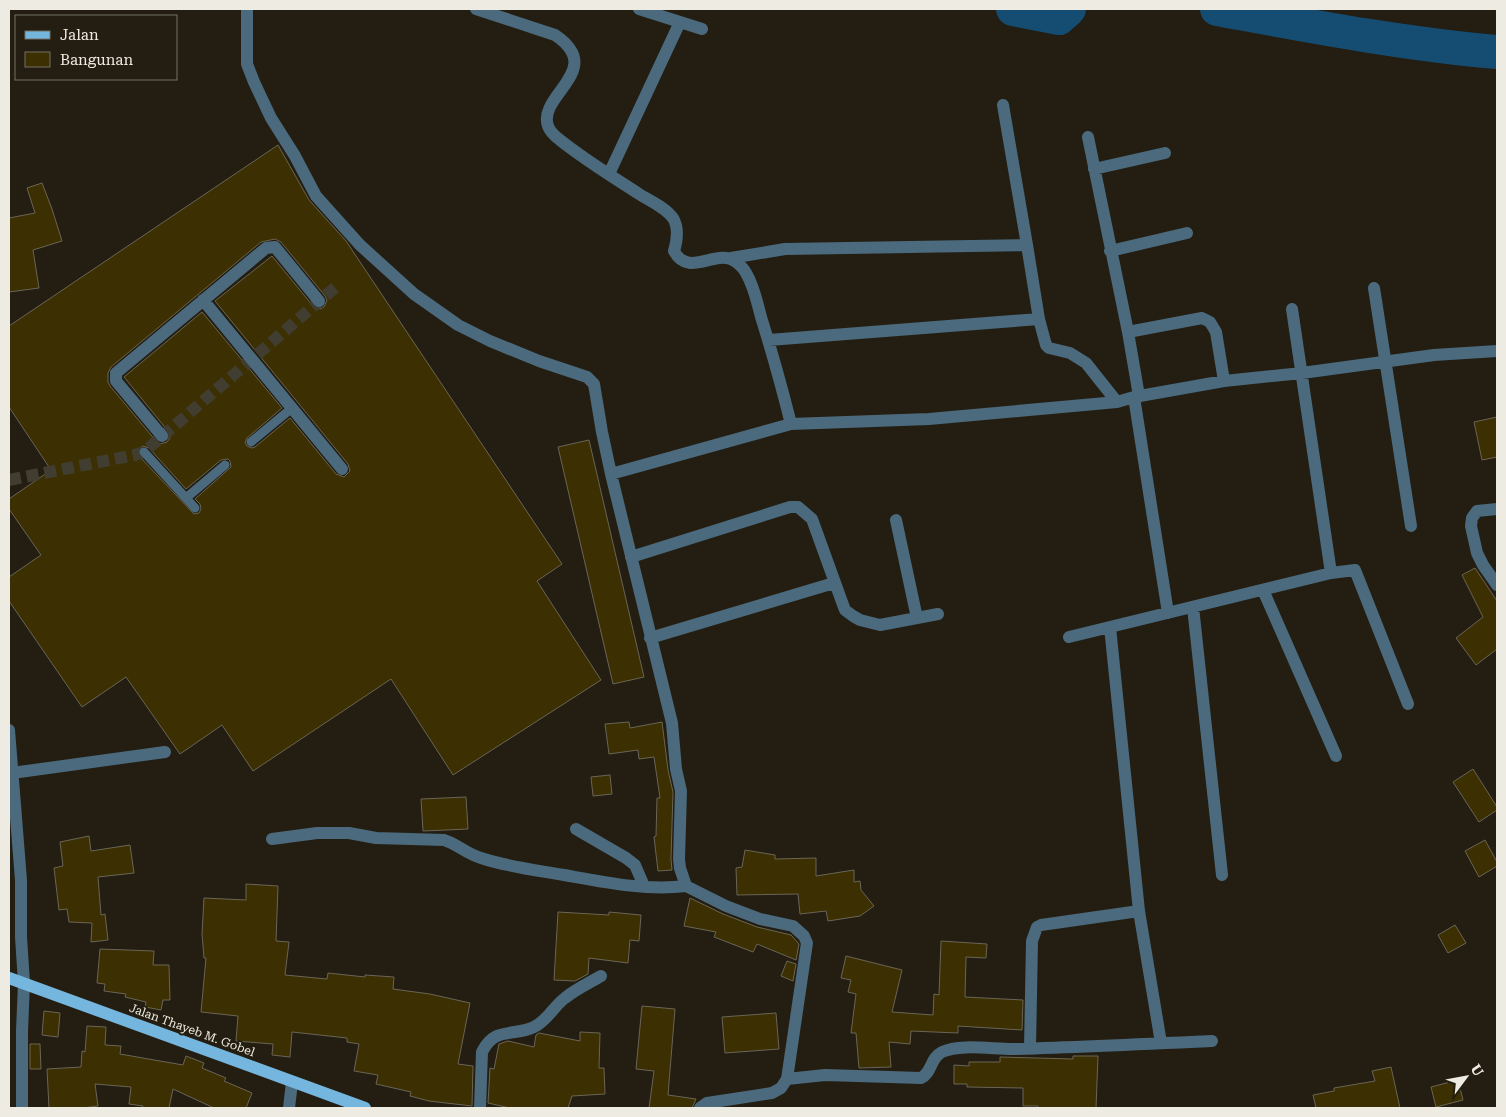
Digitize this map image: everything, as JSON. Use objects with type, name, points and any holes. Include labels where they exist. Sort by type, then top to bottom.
[{"type":"main road","name":"Jalan Thayeb M. Gobel","points":[[9,978],[365,1108]]},
{"type":"street","points":[[247,9],[247,64],[271,118],[295,156],[316,196],[360,245],[414,294],[458,325],[490,341],[539,361],[586,377],[594,384],[611,474],[672,723],[680,792],[678,859],[686,886]]},
{"type":"street","points":[[476,9],[555,35],[569,46],[575,61],[572,72],[547,114],[547,125],[561,140],[608,174],[667,212],[676,226],[677,242],[674,251],[676,256],[692,264],[725,256],[732,258],[785,249],[1026,245]]},
{"type":"street","points":[[640,9],[702,29]]},
{"type":"street","points":[[608,174],[680,22]]},
{"type":"street","points":[[1003,105],[1038,319],[1049,348],[1070,353],[1086,363],[1117,402]]},
{"type":"street","points":[[1088,137],[1128,332],[1168,613]]},
{"type":"street","points":[[1094,169],[1165,152]]},
{"type":"street","points":[[1110,251],[1187,232]]},
{"type":"street","points":[[162,436],[116,381],[116,373],[266,248],[275,247],[319,302]]},
{"type":"street","points":[[732,258],[747,274],[753,289],[792,424]]},
{"type":"street","points":[[1374,288],[1411,526]]},
{"type":"street","points":[[203,300],[342,469]]},
{"type":"street","points":[[1292,309],[1331,574]]},
{"type":"street","points":[[1128,332],[1202,318],[1210,322],[1216,332],[1224,382]]},
{"type":"street","points":[[769,340],[1038,319]]},
{"type":"street","points":[[611,474],[792,424],[929,419],[1117,402],[1224,382],[1434,355],[1497,351]]},
{"type":"street","points":[[631,558],[790,507],[798,507],[812,519],[845,610],[860,620],[880,625],[938,614]]},
{"type":"street","points":[[1497,509],[1477,511],[1472,518],[1471,526],[1480,560],[1497,585]]},
{"type":"street","points":[[896,520],[917,618]]},
{"type":"street","points":[[1069,637],[1354,570],[1408,704]]},
{"type":"street","points":[[650,638],[834,583]]},
{"type":"street","points":[[1263,590],[1336,756]]},
{"type":"street","points":[[1193,607],[1222,875]]},
{"type":"street","points":[[1110,627],[1140,911],[1161,1043]]},
{"type":"street","points":[[9,730],[20,880],[24,983],[22,1108]]},
{"type":"street","points":[[12,773],[165,752]]},
{"type":"street","points":[[576,829],[631,862],[638,871],[644,886]]},
{"type":"street","points":[[272,839],[317,833],[349,833],[376,838],[444,840],[475,856],[506,865],[601,881],[671,888],[686,886],[726,906],[760,919],[792,926],[806,940],[787,1079],[781,1088],[772,1093],[707,1103],[700,1108]]},
{"type":"street","points":[[1030,1048],[1032,941],[1037,927],[1140,911]]},
{"type":"street","points":[[480,1108],[482,1052],[486,1044],[503,1033],[535,1026],[566,997],[601,976]]},
{"type":"street","points":[[787,1079],[825,1075],[921,1078],[927,1075],[936,1056],[949,1050],[963,1048],[1030,1048],[1212,1041]]},
{"type":"street","points":[[290,1108],[292,1082]]},
{"type":"lane","points":[[251,442],[292,408]]},
{"type":"lane","points":[[144,452],[195,508]]},
{"type":"lane","points":[[186,498],[225,465]]},
{"type":"building","points":[[278,145],[309,200],[346,241],[562,564],[537,581],[601,680],[453,775],[391,679],[253,771],[222,725],[180,754],[126,677],[82,707],[9,601],[9,577],[41,555],[9,509],[9,499],[51,470],[9,407],[9,326]],"holes":[[[275,239],[281,242],[325,296],[327,300],[324,307],[320,309],[313,306],[272,256],[215,301],[348,464],[350,471],[344,477],[336,474],[290,418],[255,447],[247,446],[245,443],[247,438],[282,408],[202,312],[124,377],[168,431],[170,438],[167,442],[160,444],[156,441],[108,382],[108,373],[111,367],[261,242]],[[143,446],[149,448],[186,489],[221,460],[228,459],[231,467],[195,499],[200,504],[201,509],[199,513],[194,514],[139,456],[138,450]]]},
{"type":"building","points":[[42,183],[62,241],[33,250],[39,288],[9,292],[9,218],[35,213],[27,188]]},
{"type":"building","points":[[1497,417],[1497,457],[1482,460],[1474,422]]},
{"type":"building","points":[[589,440],[644,677],[613,684],[558,447]]},
{"type":"building","points":[[1475,568],[1497,601],[1497,649],[1476,665],[1456,638],[1483,617],[1462,575]]},
{"type":"building","points":[[629,722],[630,728],[662,722],[668,770],[673,792],[672,870],[658,871],[654,837],[656,836],[657,798],[660,798],[654,757],[639,759],[638,750],[609,754],[605,724]]},
{"type":"building","points":[[1473,769],[1497,807],[1497,810],[1479,822],[1453,782]]},
{"type":"building","points":[[610,775],[612,794],[593,796],[591,777]]},
{"type":"building","points":[[466,797],[468,829],[423,831],[421,799]]},
{"type":"building","points":[[89,836],[91,851],[130,845],[134,873],[98,877],[101,915],[105,914],[108,940],[91,942],[92,923],[69,922],[67,909],[59,910],[54,868],[63,866],[60,842]]},
{"type":"building","points":[[1485,840],[1497,862],[1497,866],[1479,877],[1465,851]]},
{"type":"building","points":[[745,850],[775,855],[775,859],[816,858],[816,876],[854,870],[854,882],[860,881],[861,890],[874,906],[860,916],[828,921],[826,911],[800,914],[798,894],[737,895],[736,868],[742,867]]},
{"type":"building","points":[[246,884],[278,886],[276,941],[289,942],[285,975],[327,979],[328,973],[365,977],[365,975],[394,977],[393,989],[430,994],[470,1003],[458,1064],[473,1066],[472,1106],[429,1101],[410,1096],[411,1092],[376,1084],[378,1075],[354,1071],[359,1044],[347,1042],[347,1038],[292,1032],[290,1057],[272,1055],[273,1044],[236,1041],[238,1016],[201,1012],[206,958],[204,958],[202,934],[204,898],[246,900]]},
{"type":"building","points":[[690,898],[723,914],[757,927],[791,935],[799,944],[796,960],[757,944],[753,952],[714,937],[716,932],[684,926]]},
{"type":"building","points":[[558,912],[609,915],[609,912],[641,915],[639,941],[630,940],[628,963],[589,958],[588,974],[575,981],[554,980]]},
{"type":"building","points":[[1455,925],[1466,943],[1448,953],[1438,935]]},
{"type":"building","points":[[941,941],[987,944],[986,958],[966,957],[965,997],[1023,1000],[1022,1030],[958,1026],[958,1033],[911,1031],[910,1044],[889,1042],[891,1067],[859,1068],[856,1033],[851,1033],[856,994],[848,992],[851,980],[841,978],[846,956],[902,970],[892,1012],[933,1015],[934,994],[939,995]]},
{"type":"building","points":[[100,949],[154,951],[153,965],[169,965],[170,1000],[163,1000],[161,1010],[145,1007],[146,1002],[125,997],[126,994],[104,991],[105,984],[97,983]]},
{"type":"building","points":[[787,961],[796,964],[793,981],[781,976]]},
{"type":"building","points":[[642,1006],[675,1009],[668,1095],[696,1099],[692,1108],[649,1108],[654,1071],[636,1069]]},
{"type":"building","points":[[44,1011],[60,1013],[58,1037],[42,1035]]},
{"type":"building","points":[[776,1013],[779,1049],[725,1053],[722,1017]]},
{"type":"building","points":[[87,1026],[106,1027],[105,1045],[121,1046],[120,1054],[183,1065],[186,1056],[204,1063],[202,1068],[226,1078],[224,1081],[252,1093],[246,1108],[214,1108],[173,1089],[169,1108],[142,1108],[143,1106],[129,1104],[131,1087],[95,1084],[98,1106],[49,1108],[47,1069],[81,1067],[82,1051],[85,1052]]},
{"type":"building","points":[[580,1032],[600,1033],[599,1068],[604,1068],[605,1094],[572,1096],[568,1108],[510,1108],[488,1103],[490,1068],[494,1069],[499,1044],[508,1041],[534,1047],[536,1035],[539,1033],[580,1041]]},
{"type":"building","points":[[30,1044],[40,1044],[41,1069],[30,1069]]},
{"type":"building","points":[[1073,1056],[1098,1056],[1096,1108],[1038,1108],[1038,1106],[1023,1106],[1023,1088],[967,1087],[967,1084],[954,1084],[954,1065],[969,1066],[969,1062],[1000,1062],[1000,1057],[1073,1059]]},
{"type":"building","points":[[1391,1067],[1400,1108],[1316,1108],[1313,1095],[1334,1091],[1334,1088],[1375,1081],[1372,1071]]},
{"type":"building","points":[[1458,1080],[1463,1100],[1436,1107],[1431,1087]]},
{"type":"waterway","points":[[1013,9],[1059,18],[1069,9]]},
{"type":"waterway","points":[[1217,9],[1392,39],[1497,52]]},
{"type":"tunnel","points":[[9,480],[144,452],[338,285]]}]
